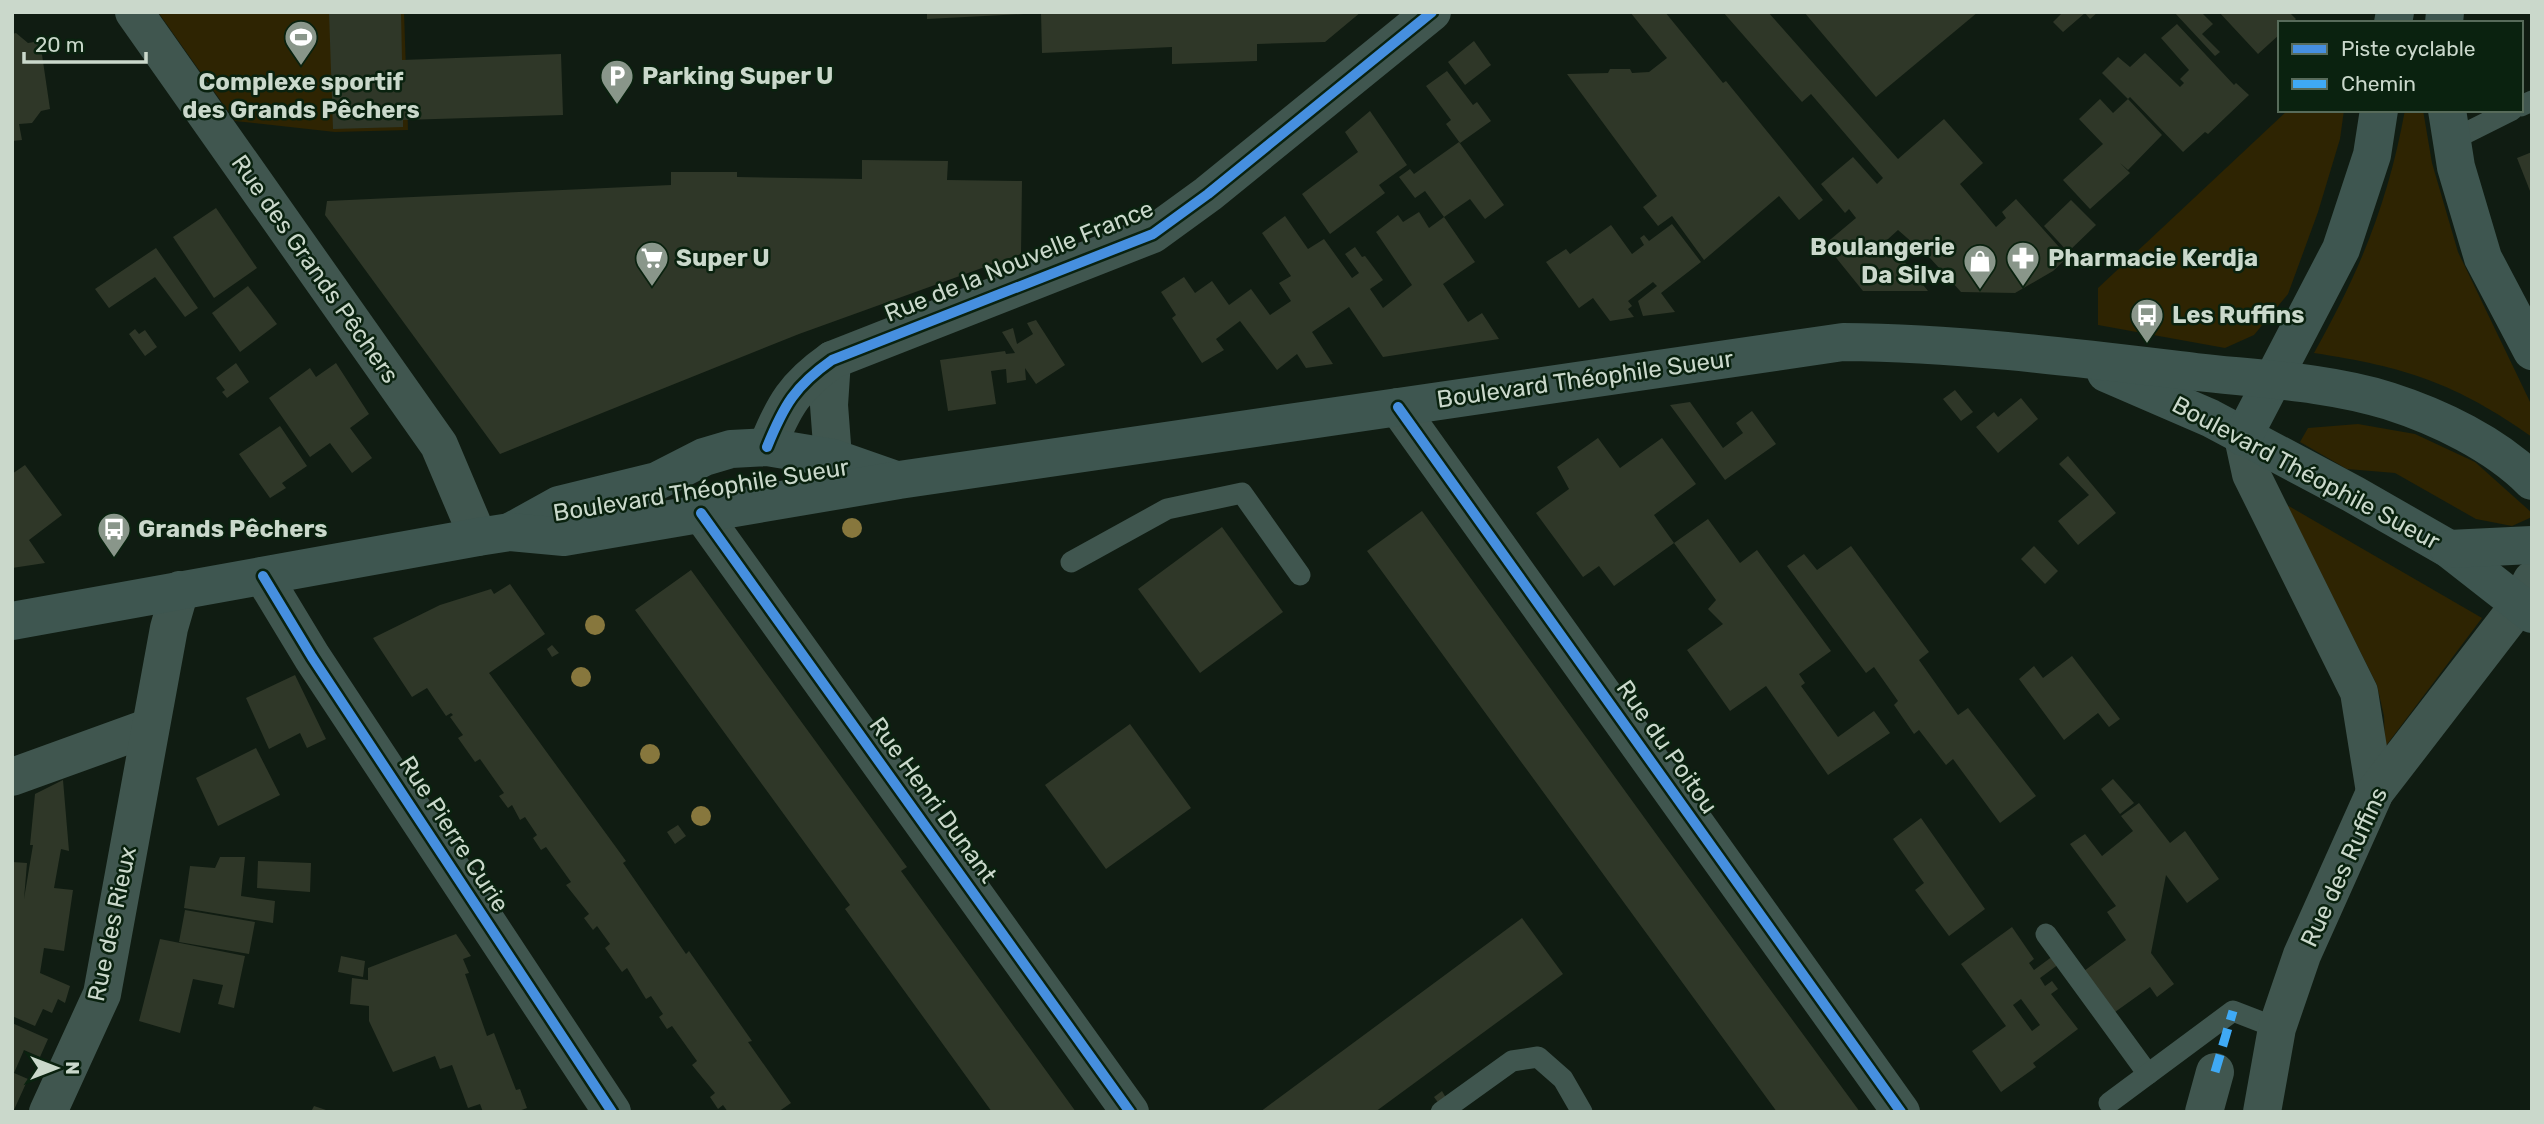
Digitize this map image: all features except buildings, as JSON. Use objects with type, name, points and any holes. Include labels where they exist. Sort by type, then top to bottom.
[{"type":"main road","points":[[2243,437],[2341,249],[2372,155],[2379,112]]},
{"type":"main road","points":[[2449,125],[2483,258],[2532,351]]},
{"type":"main road","name":"Boulevard Théophile Sueur","points":[[12,621],[494,534],[564,537],[899,480],[1843,342],[1927,343],[2066,356],[2273,381],[2388,401],[2451,426],[2519,468],[2532,481]]},
{"type":"main road","name":"Boulevard Théophile Sueur","points":[[2066,356],[2182,405],[2353,494],[2449,549],[2527,600]]},
{"type":"main road","name":"Boulevard Théophile Sueur","points":[[494,534],[559,505],[657,481],[704,457],[731,449],[767,447],[833,458],[899,480]]},
{"type":"main road","points":[[2449,549],[2532,545]]},
{"type":"street","name":"Rue des Grands Pêchers","points":[[134,12],[439,445],[494,534]]},
{"type":"street","name":"Rue de la Nouvelle France","points":[[767,447],[778,421],[803,380],[832,360],[1153,233],[1208,194],[1432,12]]},
{"type":"street","points":[[832,360],[829,405],[833,458]]},
{"type":"street","name":"Rue du Poitou","points":[[1398,407],[1901,1112]]},
{"type":"street","points":[[2243,437],[2251,474],[2359,692],[2375,792]]},
{"type":"street","name":"Rue Henri Dunant","points":[[701,513],[1130,1112]]},
{"type":"street","name":"Rue Pierre Curie","points":[[263,576],[312,657],[611,1105]]},
{"type":"street","name":"Rue des Rieux","points":[[48,1112],[102,993],[169,628],[180,590]]},
{"type":"street","name":"Rue des Ruffins","points":[[2262,1112],[2277,1028],[2302,955],[2375,792],[2527,600]]},
{"type":"street","points":[[12,777],[150,727]]},
{"type":"street","points":[[2204,1112],[2215,1072]]},
{"type":"lane","points":[[2449,125],[2504,112]]},
{"type":"lane","points":[[1071,562],[1167,509],[1242,493],[1300,575]]},
{"type":"lane","points":[[2046,934],[2148,1074]]},
{"type":"lane","points":[[2109,1103],[2233,1011],[2277,1028]]},
{"type":"lane","points":[[1441,1112],[1512,1061],[1538,1057],[1563,1079],[1582,1112]]},
{"type":"shaded area","name":"Complexe sportif des Grands Pêchers","points":[[158,12],[404,12],[408,130],[335,132],[235,121]]},
{"type":"shaded area","points":[[2286,112],[2344,112],[2340,139],[2318,212],[2288,294],[2254,335],[2225,348],[2098,325],[2098,288]]},
{"type":"shaded area","points":[[2405,112],[2423,112],[2432,163],[2458,252],[2532,406],[2532,437],[2479,403],[2429,380],[2376,364],[2314,353],[2359,265],[2381,206]]},
{"type":"shaded area","points":[[2358,424],[2415,434],[2475,462],[2532,513],[2532,517],[2512,526],[2476,519],[2395,473],[2347,469],[2300,442],[2308,428]]},
{"type":"shaded area","points":[[2287,505],[2482,618],[2385,747],[2384,716],[2377,685]]},
{"type":"marked path","points":[[2215,1072],[2233,1011]]},
{"type":"cycle path","points":[[767,447],[792,398],[832,360],[1153,234],[1208,194],[1432,12]]},
{"type":"cycle path","points":[[1398,407],[1901,1112]]},
{"type":"cycle path","points":[[701,513],[1130,1112]]},
{"type":"cycle path","points":[[263,576],[312,657],[612,1112]]},
{"type":"place","name":"Complexe sportif des Grands Pêchers","points":[[301,67]]},
{"type":"place","name":"Parking Super U","points":[[617,106]]},
{"type":"place","name":"Super U","points":[[652,288]]},
{"type":"place","name":"Pharmacie Kerdja","points":[[2023,288]]},
{"type":"place","name":"Boulangerie Da Silva","points":[[1980,291]]},
{"type":"place","name":"Les Ruffins","points":[[2147,345]]},
{"type":"place","name":"Grands Pêchers","points":[[114,559]]}]
